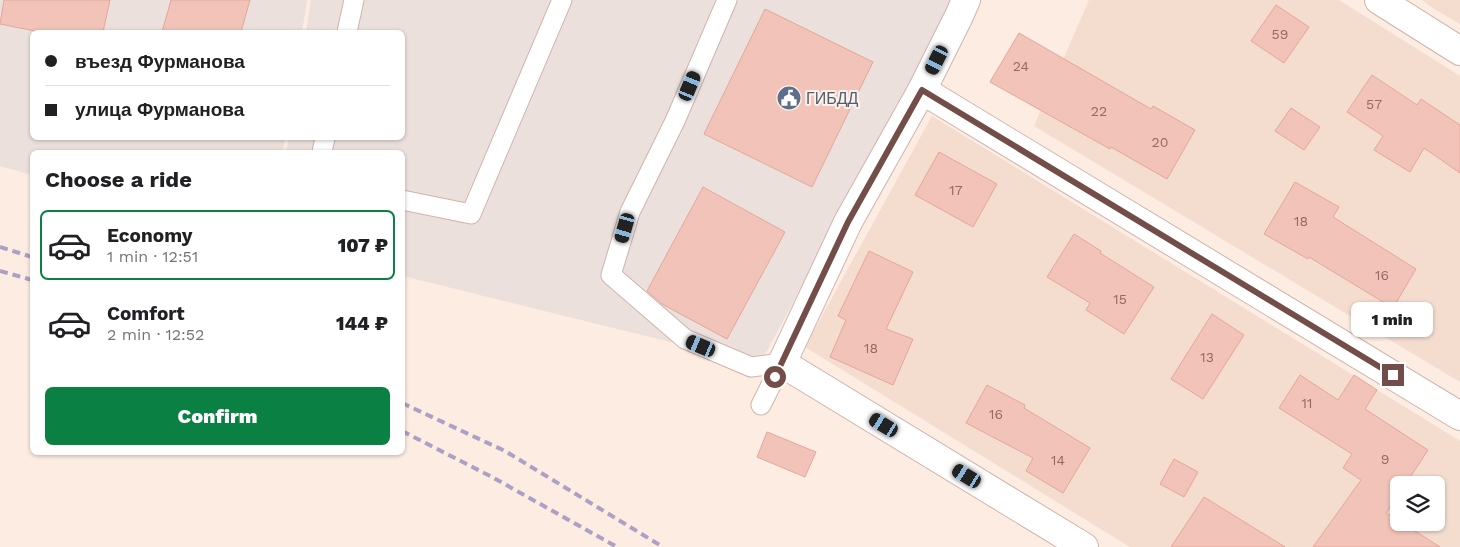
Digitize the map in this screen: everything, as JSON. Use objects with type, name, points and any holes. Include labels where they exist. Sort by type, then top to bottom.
[{"type":"street","points":[[966,0],[922,90],[848,222],[782,363],[1084,547]]},
{"type":"street","points":[[1379,0],[1460,51]]},
{"type":"street","points":[[922,90],[1460,416]]},
{"type":"lane","points":[[347,30],[354,0]]},
{"type":"lane","points":[[405,201],[471,214],[562,0]]},
{"type":"lane","points":[[727,0],[675,121],[630,212],[612,274],[684,339],[751,367],[782,363]]},
{"type":"lane","points":[[761,405],[782,363]]},
{"type":"shaded area","points":[[0,0],[307,0],[302,30],[30,30],[30,140],[285,140],[283,150],[30,150],[30,174],[0,166]]},
{"type":"shaded area","points":[[311,0],[951,0],[949,13],[760,364],[405,276],[405,150],[286,150],[289,140],[405,140],[405,30],[306,30]]},
{"type":"shaded area","points":[[1089,0],[1339,0],[1460,76],[1460,382],[1034,126]]},
{"type":"shaded area","points":[[1422,0],[1460,0],[1460,24],[1431,7]]},
{"type":"shaded area","points":[[932,116],[1460,441],[1460,547],[1130,547],[805,347]]},
{"type":"building","points":[[4,0],[110,0],[103,30],[30,30],[0,24]]},
{"type":"building","points":[[171,0],[250,0],[242,30],[163,30]]},
{"type":"building","points":[[1276,5],[1309,27],[1284,63],[1251,41]]},
{"type":"building","points":[[765,9],[873,62],[812,187],[704,134]]},
{"type":"building","points":[[1019,33],[1151,109],[1153,106],[1195,130],[1167,179],[990,82]]},
{"type":"building","points":[[1372,75],[1417,105],[1421,99],[1460,125],[1460,173],[1424,148],[1410,172],[1374,150],[1383,136],[1347,112]]},
{"type":"building","points":[[1291,108],[1320,127],[1304,150],[1275,131]]},
{"type":"building","points":[[939,152],[997,184],[973,227],[915,195]]},
{"type":"building","points":[[1295,182],[1339,207],[1333,217],[1416,269],[1393,308],[1309,257],[1308,259],[1264,234]]},
{"type":"building","points":[[703,187],[785,232],[727,339],[662,304],[647,291]]},
{"type":"building","points":[[1074,234],[1154,287],[1124,334],[1086,310],[1090,303],[1047,277]]},
{"type":"building","points":[[869,251],[913,272],[886,329],[913,339],[893,385],[830,357],[846,320],[838,316]]},
{"type":"building","points":[[1212,314],[1244,335],[1203,399],[1171,379]]},
{"type":"building","points":[[1300,375],[1338,400],[1354,375],[1377,390],[1365,409],[1428,450],[1411,476],[1390,476],[1390,507],[1386,513],[1390,515],[1390,531],[1415,531],[1440,547],[1313,547],[1361,480],[1343,468],[1352,454],[1279,408]]},
{"type":"building","points":[[987,385],[1025,405],[1024,408],[1090,448],[1063,493],[1026,471],[1033,458],[966,423]]},
{"type":"building","points":[[767,432],[816,452],[805,477],[757,457]]},
{"type":"building","points":[[1174,459],[1198,472],[1184,497],[1160,484]]},
{"type":"building","points":[[1204,497],[1285,547],[1171,547]]},
{"type":"railway","points":[[0,247],[30,256]]},
{"type":"railway","points":[[0,271],[30,279]]},
{"type":"railway","points":[[405,404],[505,451],[663,547]]},
{"type":"railway","points":[[405,433],[492,477],[617,547]]},
{"type":"place","name":"ГИБДД","points":[[789,98]]},
{"type":"route","points":[[775,377],[848,222],[922,90],[1393,375]]}]
